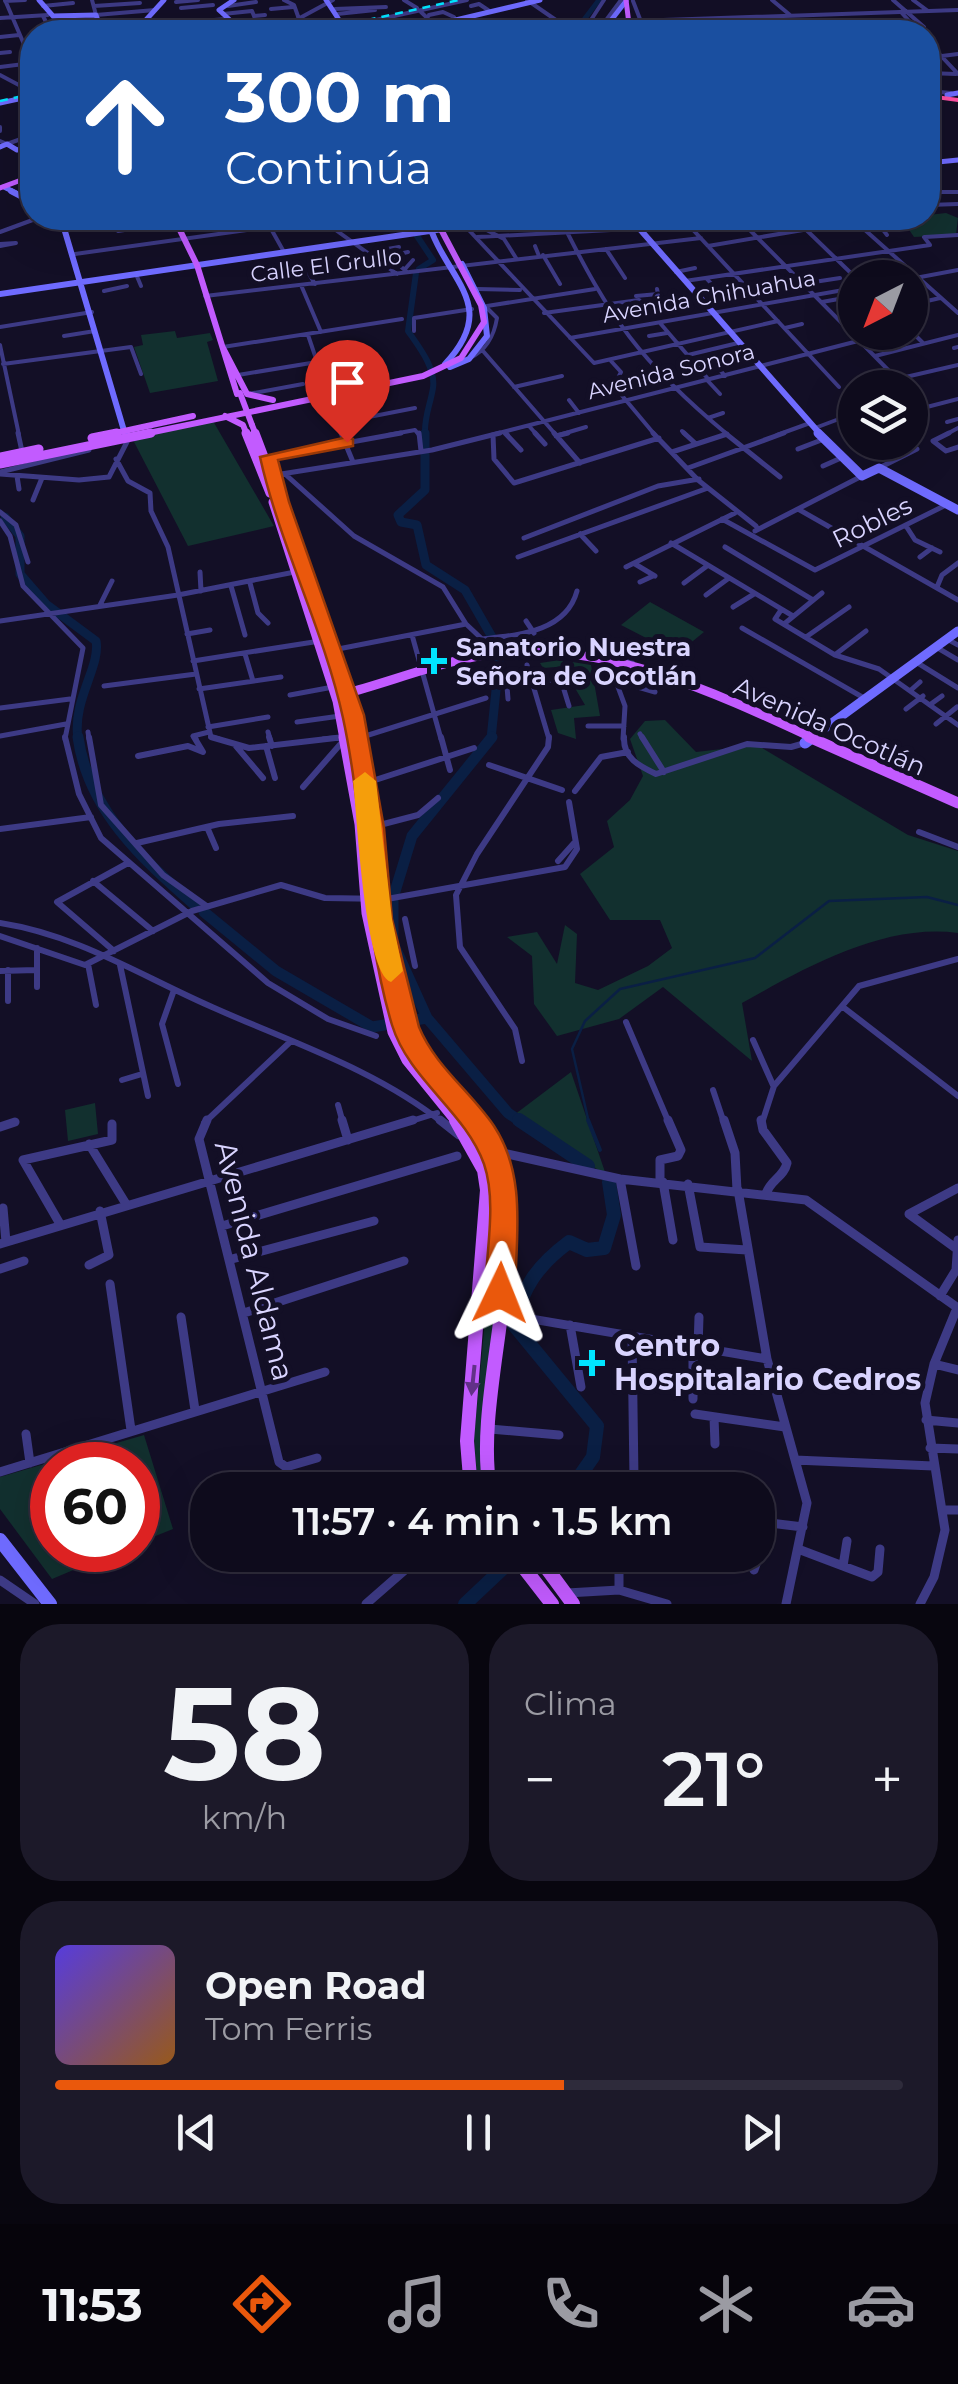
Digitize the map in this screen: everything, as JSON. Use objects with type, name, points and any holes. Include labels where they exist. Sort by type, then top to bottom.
[{"type":"main road","points":[[181,230],[197,265],[210,314],[300,572],[318,642],[340,695],[353,715],[371,823],[382,959],[402,1038],[440,1110],[473,1146],[487,1190],[482,1292],[467,1441],[470,1472]]},
{"type":"main road","points":[[1,464],[92,438],[328,394],[445,367],[475,344],[481,322],[480,304],[439,230]]},
{"type":"main road","points":[[223,351],[238,375],[242,409],[280,474],[273,492]]},
{"type":"main road","points":[[74,448],[126,433],[387,382]]},
{"type":"main road","points":[[242,409],[272,410],[328,394]]},
{"type":"main road","points":[[27,454],[108,441],[126,433]]},
{"type":"main road","points":[[300,572],[320,611],[343,679],[340,716],[377,898]]},
{"type":"main road","points":[[308,613],[320,611]]},
{"type":"main road","name":"Avenida Ocotlán","points":[[508,654],[568,656],[623,669],[809,740]]},
{"type":"main road","name":"Avenida Ocotlán","points":[[340,695],[362,693],[490,656],[593,656],[713,696],[958,806]]},
{"type":"main road","points":[[343,679],[362,693],[353,715]]},
{"type":"main road","points":[[355,804],[362,803],[371,823]]},
{"type":"main road","points":[[402,1038],[494,1151],[503,1192],[500,1293],[504,1315],[487,1428],[489,1472]]},
{"type":"main road","points":[[482,1292],[500,1293]]},
{"type":"main road","points":[[528,1572],[552,1604]]},
{"type":"main road","points":[[551,1572],[570,1598]]},
{"type":"street","points":[[0,37],[19,35],[5,1],[25,0]]},
{"type":"street","points":[[94,6],[105,0]]},
{"type":"street","points":[[147,20],[164,0]]},
{"type":"street","points":[[176,2],[198,0]]},
{"type":"street","points":[[188,20],[220,12],[234,0]]},
{"type":"street","points":[[284,0],[294,7],[299,19],[329,1],[340,20]]},
{"type":"street","points":[[404,0],[428,20]]},
{"type":"street","points":[[418,10],[435,2],[454,0]]},
{"type":"street","points":[[377,20],[467,0]]},
{"type":"street","points":[[442,20],[540,0]]},
{"type":"street","points":[[606,20],[628,0]]},
{"type":"street","points":[[612,20],[628,0]]},
{"type":"street","points":[[772,0],[791,16]]},
{"type":"street","points":[[893,0],[917,20]]},
{"type":"street","points":[[913,0],[929,11]]},
{"type":"street","points":[[948,0],[958,9]]},
{"type":"street","points":[[528,1],[557,20]]},
{"type":"street","points":[[228,6],[256,2]]},
{"type":"street","points":[[47,20],[41,3],[73,3]]},
{"type":"street","points":[[0,18],[140,3]]},
{"type":"street","points":[[471,6],[479,4],[488,10]]},
{"type":"street","points":[[94,6],[106,8]]},
{"type":"street","points":[[94,6],[155,10]]},
{"type":"street","points":[[362,6],[386,6],[336,12],[362,6]]},
{"type":"street","points":[[271,9],[294,7]]},
{"type":"street","points":[[181,8],[266,15]]},
{"type":"street","points":[[723,20],[958,9]]},
{"type":"street","points":[[220,12],[256,20],[253,14]]},
{"type":"street","points":[[242,12],[247,18]]},
{"type":"street","points":[[429,14],[444,12],[454,17]]},
{"type":"street","points":[[901,12],[908,20]]},
{"type":"street","points":[[305,20],[306,15]]},
{"type":"street","points":[[0,53],[10,52]]},
{"type":"street","points":[[942,56],[958,54]]},
{"type":"street","points":[[942,56],[958,75]]},
{"type":"street","points":[[946,95],[958,96]]},
{"type":"street","points":[[1,464],[17,476],[109,477],[126,433],[67,230]]},
{"type":"street","points":[[118,231],[123,230]]},
{"type":"street","points":[[75,254],[247,230]]},
{"type":"street","points":[[272,230],[284,252]]},
{"type":"street","points":[[336,230],[397,274]]},
{"type":"street","points":[[0,294],[352,241],[388,230]]},
{"type":"street","points":[[437,230],[438,246],[472,308],[468,339],[445,367]]},
{"type":"street","points":[[437,230],[438,246]]},
{"type":"street","points":[[439,230],[497,318],[483,351],[445,367]]},
{"type":"street","points":[[474,230],[521,290],[594,363],[778,321]]},
{"type":"street","points":[[486,230],[504,238],[516,258]]},
{"type":"street","points":[[476,237],[566,230],[603,305],[672,390],[780,476]]},
{"type":"street","points":[[640,230],[838,455]]},
{"type":"street","points":[[694,230],[838,387]]},
{"type":"street","points":[[750,230],[838,320]]},
{"type":"street","points":[[708,246],[800,230]]},
{"type":"street","points":[[807,230],[836,259]]},
{"type":"street","points":[[865,230],[899,260]]},
{"type":"street","points":[[882,230],[886,235]]},
{"type":"street","points":[[684,281],[930,245],[924,237],[958,234]]},
{"type":"street","name":"Calle El Grullo","points":[[205,296],[701,238]]},
{"type":"street","points":[[399,246],[382,250],[406,271],[413,260]]},
{"type":"street","points":[[535,246],[560,284]]},
{"type":"street","points":[[606,248],[625,278]]},
{"type":"street","points":[[390,256],[408,252]]},
{"type":"street","points":[[676,272],[695,268]]},
{"type":"street","points":[[928,275],[958,270]]},
{"type":"street","points":[[136,274],[141,286]]},
{"type":"street","points":[[310,274],[315,284]]},
{"type":"street","points":[[108,278],[115,289]]},
{"type":"street","points":[[706,278],[717,290]]},
{"type":"street","points":[[769,289],[838,278]]},
{"type":"street","points":[[301,285],[321,332]]},
{"type":"street","points":[[104,291],[127,286]]},
{"type":"street","points":[[928,286],[958,312]]},
{"type":"street","points":[[476,288],[521,290]]},
{"type":"street","points":[[488,307],[595,288]]},
{"type":"street","points":[[612,304],[658,294],[657,290]]},
{"type":"street","name":"Avenida Chihuahua","points":[[569,338],[838,291]]},
{"type":"street","points":[[724,298],[754,294]]},
{"type":"street","points":[[928,301],[942,298]]},
{"type":"street","points":[[821,302],[838,299]]},
{"type":"street","points":[[544,313],[641,300],[648,308]]},
{"type":"street","points":[[468,358],[488,333],[488,307]]},
{"type":"street","points":[[414,332],[414,318],[472,308]]},
{"type":"street","points":[[0,327],[92,312]]},
{"type":"street","points":[[32,313],[32,322]]},
{"type":"street","points":[[223,351],[402,319]]},
{"type":"street","points":[[553,322],[566,320]]},
{"type":"street","points":[[659,322],[720,394]]},
{"type":"street","points":[[785,328],[802,324]]},
{"type":"street","points":[[64,336],[97,331]]},
{"type":"street","points":[[649,336],[668,333]]},
{"type":"street","points":[[308,334],[353,462]]},
{"type":"street","points":[[928,343],[958,335]]},
{"type":"street","points":[[688,355],[738,343]]},
{"type":"street","points":[[0,345],[27,454]]},
{"type":"street","points":[[53,345],[54,358]]},
{"type":"street","points":[[3,364],[131,346],[141,374]]},
{"type":"street","name":"Avenida Sonora","points":[[280,474],[493,435],[838,347]]},
{"type":"street","points":[[867,350],[887,370]]},
{"type":"street","points":[[874,356],[899,350]]},
{"type":"street","points":[[483,351],[580,463]]},
{"type":"street","points":[[70,356],[72,368]]},
{"type":"street","points":[[711,359],[725,376]]},
{"type":"street","points":[[611,361],[621,372],[614,386],[659,438],[735,513],[756,526]]},
{"type":"street","points":[[238,375],[317,362]]},
{"type":"street","points":[[928,372],[958,365]]},
{"type":"street","points":[[514,387],[562,376]]},
{"type":"street","points":[[242,409],[303,384]]},
{"type":"street","points":[[928,407],[958,399]]},
{"type":"street","points":[[569,400],[579,413]]},
{"type":"street","points":[[338,423],[415,408]]},
{"type":"street","points":[[707,418],[723,413]]},
{"type":"street","points":[[688,468],[744,446],[838,418]]},
{"type":"street","points":[[946,422],[958,419]]},
{"type":"street","points":[[530,426],[545,444]]},
{"type":"street","points":[[556,436],[586,427]]},
{"type":"street","points":[[957,428],[933,441],[950,452],[958,448]]},
{"type":"street","points":[[269,457],[415,430],[419,432],[421,451]]},
{"type":"street","points":[[682,431],[696,444]]},
{"type":"street","points":[[505,432],[521,450]]},
{"type":"street","points":[[672,452],[727,434]]},
{"type":"street","points":[[493,435],[494,458],[510,482],[659,438]]},
{"type":"street","points":[[798,449],[824,439]]},
{"type":"street","points":[[1,464],[108,441]]},
{"type":"street","points":[[823,466],[838,459]]},
{"type":"street","points":[[116,460],[128,481],[150,493],[151,511],[168,546],[208,729],[215,740],[269,746],[344,739]]},
{"type":"street","points":[[843,460],[862,476]]},
{"type":"street","points":[[722,519],[750,534],[895,460]]},
{"type":"street","points":[[879,468],[958,510]]},
{"type":"street","points":[[280,474],[354,536],[444,587],[490,656]]},
{"type":"street","points":[[17,476],[19,489]]},
{"type":"street","points":[[33,500],[42,478]]},
{"type":"street","points":[[524,538],[658,486],[699,479]]},
{"type":"street","points":[[518,557],[708,488]]},
{"type":"street","name":"Robles","points":[[750,534],[811,570],[922,522],[954,493]]},
{"type":"street","points":[[798,509],[958,600]]},
{"type":"street","points":[[0,512],[16,525],[28,562]]},
{"type":"street","points":[[640,582],[654,576],[630,565],[735,513]]},
{"type":"street","points":[[0,521],[10,533],[15,566],[26,592],[83,648],[64,744],[101,838],[268,982],[328,1019],[376,1036]]},
{"type":"street","points":[[906,526],[915,540],[936,550],[920,558]]},
{"type":"street","points":[[580,534],[596,551]]},
{"type":"street","points":[[672,544],[793,616]]},
{"type":"street","points":[[725,546],[813,600]]},
{"type":"street","points":[[937,587],[942,574],[958,563]]},
{"type":"street","points":[[684,583],[707,566]]},
{"type":"street","points":[[200,572],[201,591]]},
{"type":"street","points":[[0,621],[178,595],[300,572]]},
{"type":"street","points":[[706,594],[728,578]]},
{"type":"street","points":[[99,606],[112,581]]},
{"type":"street","points":[[250,582],[258,613],[268,623]]},
{"type":"street","points":[[231,586],[246,635]]},
{"type":"street","points":[[482,639],[534,632],[569,610],[576,591]]},
{"type":"street","points":[[784,624],[822,593]]},
{"type":"street","points":[[732,607],[754,594]]},
{"type":"street","points":[[104,597],[117,595]]},
{"type":"street","points":[[806,637],[848,607]]},
{"type":"street","points":[[782,610],[773,618],[835,655],[894,678],[958,724]]},
{"type":"street","points":[[526,622],[534,632]]},
{"type":"street","points":[[193,661],[318,642],[332,644],[412,635],[466,624]]},
{"type":"street","points":[[742,628],[866,699]]},
{"type":"street","points":[[187,634],[210,630]]},
{"type":"street","points":[[655,692],[620,684],[628,753],[643,770],[664,772],[747,744],[791,747],[809,740],[958,631]]},
{"type":"street","points":[[835,655],[866,632]]},
{"type":"street","points":[[412,635],[450,770]]},
{"type":"street","points":[[948,639],[958,646]]},
{"type":"street","points":[[936,647],[958,660]]},
{"type":"street","points":[[245,654],[253,681]]},
{"type":"street","points":[[916,662],[958,688]]},
{"type":"street","points":[[854,672],[866,664]]},
{"type":"street","points":[[508,699],[506,674],[529,668],[550,731],[548,747],[458,885],[458,943],[515,1029],[522,1062]]},
{"type":"street","points":[[104,686],[196,674]]},
{"type":"street","points":[[199,688],[282,677]]},
{"type":"street","points":[[535,680],[561,680],[570,706]]},
{"type":"street","points":[[911,690],[920,682]]},
{"type":"street","points":[[290,695],[340,695]]},
{"type":"street","points":[[906,709],[923,696]]},
{"type":"street","points":[[931,704],[942,696]]},
{"type":"street","points":[[358,738],[486,698]]},
{"type":"street","points":[[0,708],[70,699]]},
{"type":"street","points":[[936,724],[956,707]]},
{"type":"street","points":[[297,722],[340,716]]},
{"type":"street","points":[[138,756],[188,746],[203,752],[205,749],[192,736],[268,717]]},
{"type":"street","points":[[0,736],[66,724]]},
{"type":"street","points":[[588,726],[624,735]]},
{"type":"street","points":[[88,732],[101,805],[163,875],[206,906]]},
{"type":"street","points":[[268,732],[275,778]]},
{"type":"street","points":[[640,734],[664,772]]},
{"type":"street","points":[[302,787],[344,739]]},
{"type":"street","points":[[235,745],[263,778]]},
{"type":"street","points":[[365,783],[474,748]]},
{"type":"street","points":[[576,791],[601,757],[628,753]]},
{"type":"street","points":[[489,764],[562,790]]},
{"type":"street","points":[[371,823],[418,815],[438,798]]},
{"type":"street","points":[[0,936],[88,964],[188,913],[282,885],[326,898],[377,898],[551,870],[574,858],[569,802]]},
{"type":"street","points":[[136,844],[218,824],[292,816]]},
{"type":"street","points":[[0,829],[91,817]]},
{"type":"street","points":[[932,837],[938,825]]},
{"type":"street","points":[[207,827],[216,848]]},
{"type":"street","points":[[919,832],[958,847]]},
{"type":"street","points":[[558,860],[575,842]]},
{"type":"street","points":[[114,951],[57,902],[128,863]]},
{"type":"street","points":[[93,881],[153,931]]},
{"type":"street","points":[[405,919],[415,966]]},
{"type":"street","points":[[0,923],[28,925],[440,1110]]},
{"type":"street","points":[[37,948],[37,987]]},
{"type":"street","points":[[766,1194],[769,1182],[785,1171],[787,1163],[763,1130],[761,1119],[774,1086],[858,986],[958,959]]},
{"type":"street","points":[[88,964],[96,1005]]},
{"type":"street","points":[[120,965],[119,975],[148,1096]]},
{"type":"street","points":[[8,1002],[4,971],[36,970]]},
{"type":"street","points":[[174,990],[162,1006],[160,1028],[178,1084]]},
{"type":"street","points":[[843,1007],[958,1096]]},
{"type":"street","points":[[626,1022],[680,1154],[660,1160],[673,1240]]},
{"type":"street","points":[[753,1040],[774,1086]]},
{"type":"street","name":"Avenida Aldama","points":[[290,1043],[199,1130],[208,1180],[232,1258],[282,1467],[317,1458]]},
{"type":"street","points":[[122,1080],[142,1074]]},
{"type":"street","points":[[713,1090],[735,1153],[737,1190],[767,1359],[806,1504],[786,1604]]},
{"type":"street","points":[[338,1105],[348,1140]]},
{"type":"street","points":[[3,1208],[3,1243],[440,1110]]},
{"type":"street","points":[[0,1126],[15,1122]]},
{"type":"street","points":[[60,1224],[23,1160],[112,1140],[112,1124]]},
{"type":"street","points":[[89,1144],[126,1204]]},
{"type":"street","points":[[494,1151],[620,1179],[806,1200],[957,1308],[934,1364],[926,1420],[945,1510],[944,1546],[920,1604]]},
{"type":"street","points":[[222,1226],[457,1156]]},
{"type":"street","points":[[620,1179],[636,1266]]},
{"type":"street","points":[[688,1184],[700,1247],[747,1250]]},
{"type":"street","points":[[957,1249],[909,1214],[958,1188]]},
{"type":"street","points":[[89,1265],[109,1255],[100,1211]]},
{"type":"street","points":[[232,1258],[374,1220]]},
{"type":"street","points":[[940,1296],[956,1270],[958,1240]]},
{"type":"street","points":[[0,1270],[24,1261]]},
{"type":"street","points":[[244,1313],[404,1261]]},
{"type":"street","points":[[110,1284],[134,1430]]},
{"type":"street","points":[[504,1315],[767,1359]]},
{"type":"street","points":[[181,1318],[194,1410]]},
{"type":"street","points":[[692,1400],[699,1318]]},
{"type":"street","points":[[570,1324],[582,1387]]},
{"type":"street","points":[[632,1336],[634,1472]]},
{"type":"street","points":[[934,1364],[958,1370]]},
{"type":"street","points":[[96,1442],[262,1388],[325,1372]]},
{"type":"street","points":[[695,1414],[785,1427]]},
{"type":"street","points":[[714,1417],[715,1444]]},
{"type":"street","points":[[926,1420],[958,1423]]},
{"type":"street","points":[[487,1428],[559,1434]]},
{"type":"street","points":[[0,1472],[30,1463],[26,1434]]},
{"type":"street","points":[[930,1448],[958,1449]]},
{"type":"street","points":[[794,1460],[933,1466]]},
{"type":"street","points":[[945,1510],[958,1510]]},
{"type":"street","points":[[775,1524],[803,1527]]},
{"type":"street","points":[[0,1540],[42,1602]]},
{"type":"street","points":[[843,1566],[847,1541]]},
{"type":"street","points":[[798,1550],[877,1576],[880,1550]]},
{"type":"street","points":[[366,1604],[403,1572]]},
{"type":"street","points":[[619,1590],[620,1572]]},
{"type":"street","points":[[0,1580],[42,1602]]},
{"type":"street","points":[[570,1598],[619,1590],[666,1604]]},
{"type":"green space","points":[[940,214],[958,218],[956,235],[914,237],[909,230],[940,230]]},
{"type":"green space","points":[[175,331],[177,338],[210,333],[213,340],[207,342],[218,381],[150,393],[134,347],[143,345],[141,335]]},
{"type":"green space","points":[[213,421],[274,526],[188,546],[132,438]]},
{"type":"green space","points":[[650,602],[704,632],[677,654],[621,625]]},
{"type":"green space","points":[[560,660],[591,665],[600,716],[574,718],[576,739],[558,733],[551,710],[585,705],[572,683],[569,666],[543,668],[540,663]]},
{"type":"green space","points":[[665,720],[696,752],[757,745],[908,835],[958,851],[958,933],[901,935],[873,942],[818,963],[742,1003],[752,1061],[663,987],[619,1019],[557,1036],[534,1004],[532,956],[507,937],[537,932],[557,964],[565,925],[577,934],[575,983],[598,990],[648,966],[672,948],[660,920],[610,920],[580,874],[614,847],[607,821],[630,800],[643,776],[630,739],[645,721]]},
{"type":"green space","points":[[393,980],[408,1037],[490,1153],[499,1193],[497,1290],[486,1289],[485,1170],[422,1077],[388,1012]]},
{"type":"green space","points":[[571,1072],[606,1175],[514,1115]]},
{"type":"green space","points":[[95,1103],[98,1134],[68,1141],[65,1110]]},
{"type":"green space","points":[[487,1299],[496,1299],[489,1472],[477,1472],[474,1438]]},
{"type":"green space","points":[[144,1435],[146,1442],[120,1442]]},
{"type":"green space","points":[[30,1468],[30,1549],[0,1509],[0,1477]]},
{"type":"green space","points":[[160,1487],[173,1529],[160,1534]]},
{"type":"green space","points":[[47,1572],[69,1572],[52,1579]]},
{"type":"waterway","points":[[584,20],[599,0]]},
{"type":"waterway","points":[[417,236],[433,260],[419,269]]},
{"type":"waterway","points":[[416,273],[408,331],[426,358],[433,380],[425,448]]},
{"type":"waterway","points":[[425,454],[425,490],[398,515],[401,522],[417,525],[426,565],[465,590],[492,637]]},
{"type":"waterway","points":[[5,517],[20,536],[20,574],[46,604],[96,641],[79,711],[78,739]]},
{"type":"waterway","points":[[491,738],[500,651],[494,640]]},
{"type":"waterway","points":[[78,737],[93,788],[105,810],[137,851],[195,905]]},
{"type":"waterway","points":[[427,1018],[393,943],[393,898],[412,836],[491,738]]},
{"type":"waterway","points":[[589,1122],[572,1049],[585,1021],[620,989],[755,958],[829,901],[927,897],[958,905]]},
{"type":"waterway","points":[[204,912],[276,971],[372,1027],[427,1018]]},
{"type":"waterway","points":[[427,1018],[508,1113],[523,1123]]},
{"type":"waterway","points":[[519,1120],[588,1166]]},
{"type":"waterway","points":[[589,1122],[600,1150]]},
{"type":"waterway","points":[[583,1472],[593,1457],[597,1426],[514,1325],[527,1288],[558,1251],[569,1242],[587,1250],[604,1248],[614,1215],[609,1182]]},
{"type":"waterway","points":[[465,1604],[499,1572]]},
{"type":"railway","points":[[368,20],[459,0]]},
{"type":"railway","points":[[0,101],[20,97]]},
{"type":"slow traffic","points":[[365,781],[380,919],[391,971]]},
{"type":"place","name":"Sanatorio Nuestra Señora de Ocotlán","points":[[434,661]]},
{"type":"place","name":"Centro Hospitalario Cedros","points":[[592,1363]]},
{"type":"route","points":[[347,442],[269,457],[280,502],[334,650],[353,715],[372,828],[380,919],[406,1027],[422,1060],[484,1135],[499,1165],[503,1192],[500,1293]]}]
